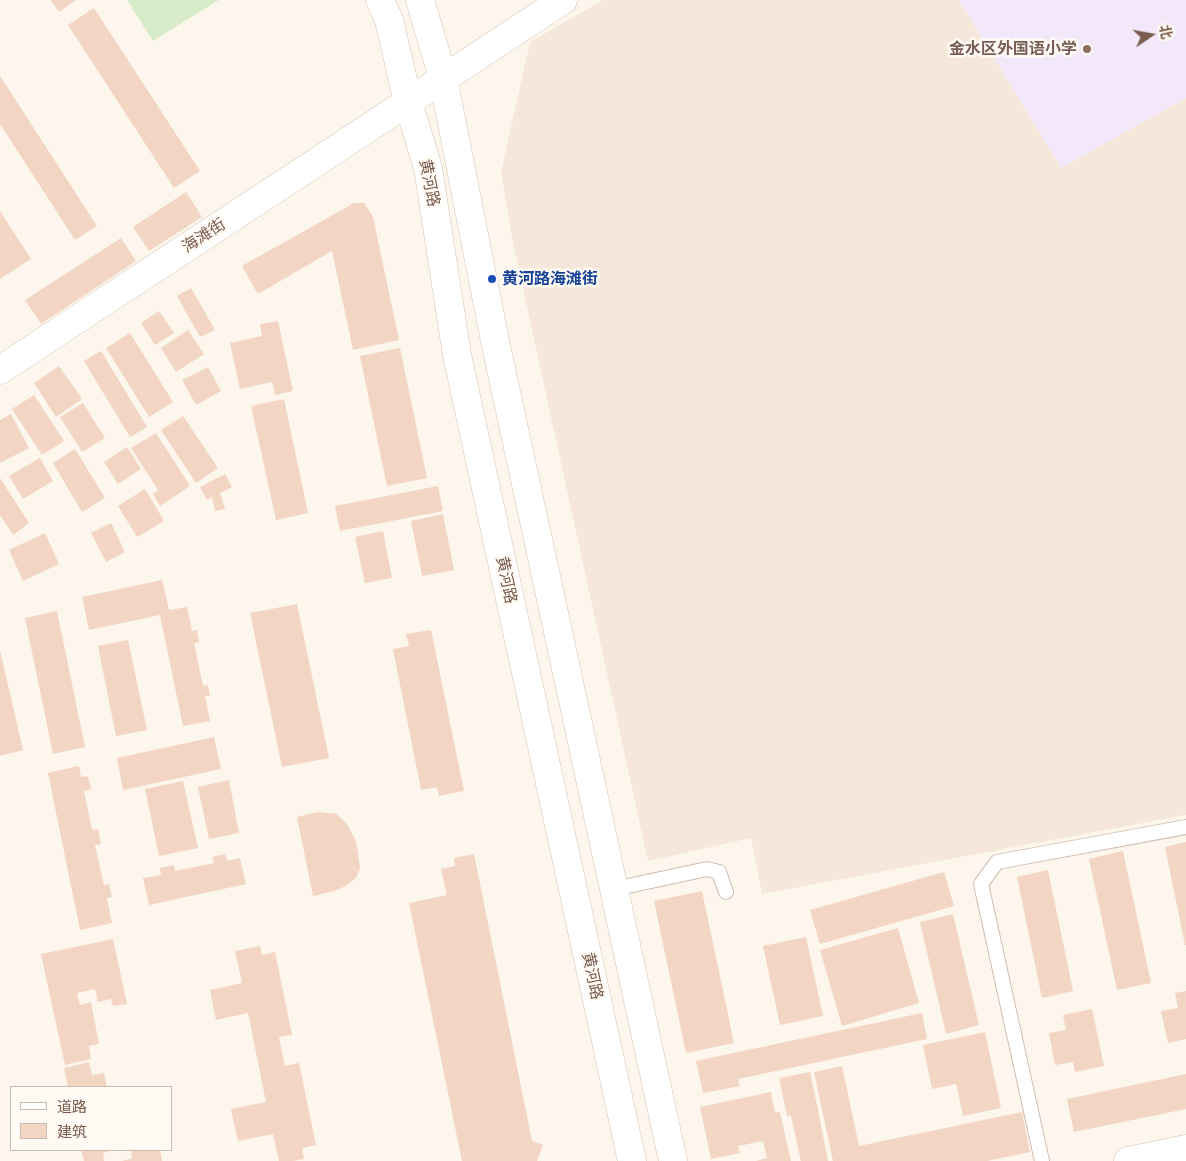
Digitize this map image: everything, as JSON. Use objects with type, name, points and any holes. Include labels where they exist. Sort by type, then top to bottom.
[{"type":"main road","name":"黄河路","points":[[380,0],[389,20],[408,102],[428,168],[457,355],[632,1161]]},
{"type":"main road","points":[[420,0],[443,78],[496,346],[673,1161]]},
{"type":"main road","name":"海滩街","points":[[0,370],[563,0]]},
{"type":"main road","points":[[1128,1161],[1186,1149]]},
{"type":"lane","points":[[1042,1161],[981,884],[996,862],[1186,827]]},
{"type":"lane","points":[[614,889],[707,869],[719,872],[726,892]]},
{"type":"shaded area","points":[[603,0],[959,0],[1061,167],[1186,98],[1186,815],[762,894],[751,838],[648,861],[513,243],[501,172],[530,42]]},
{"type":"shaded area","name":"金水区外国语小学","points":[[959,0],[1186,0],[1186,98],[1061,168]]},
{"type":"green space","points":[[127,0],[219,0],[153,41]]},
{"type":"building","points":[[51,0],[76,0],[59,12]]},
{"type":"building","points":[[94,8],[200,171],[174,188],[68,25]]},
{"type":"building","points":[[0,76],[97,226],[75,240],[0,124]]},
{"type":"building","points":[[186,192],[202,217],[149,251],[133,227]]},
{"type":"building","points":[[354,203],[364,203],[373,217],[399,340],[353,350],[332,251],[258,294],[242,266]]},
{"type":"building","points":[[0,211],[31,259],[0,279]]},
{"type":"building","points":[[121,238],[136,261],[41,324],[25,300]]},
{"type":"building","points":[[191,288],[215,330],[200,337],[177,296]]},
{"type":"building","points":[[159,311],[174,333],[155,345],[141,323]]},
{"type":"building","points":[[278,321],[293,391],[275,395],[272,382],[240,389],[230,343],[262,336],[260,324]]},
{"type":"building","points":[[188,330],[204,354],[176,372],[161,348]]},
{"type":"building","points":[[130,333],[173,402],[149,417],[106,348]]},
{"type":"building","points":[[400,348],[427,478],[387,486],[360,356]]},
{"type":"building","points":[[101,351],[147,427],[130,437],[84,361]]},
{"type":"building","points":[[59,366],[82,399],[56,417],[34,383]]},
{"type":"building","points":[[208,367],[221,391],[196,405],[182,380]]},
{"type":"building","points":[[34,395],[64,441],[42,455],[12,409]]},
{"type":"building","points":[[284,399],[308,513],[276,520],[251,406]]},
{"type":"building","points":[[83,403],[105,438],[82,452],[60,417]]},
{"type":"building","points":[[11,414],[29,448],[0,463],[0,420]]},
{"type":"building","points":[[183,416],[218,468],[196,483],[161,430]]},
{"type":"building","points":[[156,433],[190,486],[160,506],[153,494],[158,490],[131,448]]},
{"type":"building","points":[[127,447],[141,469],[118,484],[104,462]]},
{"type":"building","points":[[75,449],[105,498],[82,512],[53,463]]},
{"type":"building","points":[[40,458],[53,481],[23,499],[9,476]]},
{"type":"building","points":[[225,474],[232,487],[220,493],[225,509],[215,511],[212,497],[207,500],[200,487]]},
{"type":"building","points":[[0,478],[29,523],[13,535],[0,515]]},
{"type":"building","points":[[438,486],[443,511],[340,531],[335,506]]},
{"type":"building","points":[[145,489],[164,521],[137,537],[118,506]]},
{"type":"building","points":[[443,514],[454,570],[422,576],[411,521]]},
{"type":"building","points":[[111,523],[125,552],[106,562],[91,533]]},
{"type":"building","points":[[383,531],[392,578],[365,583],[355,537]]},
{"type":"building","points":[[45,533],[59,564],[23,581],[9,550]]},
{"type":"building","points":[[162,580],[169,610],[187,607],[192,631],[197,630],[199,642],[194,643],[203,686],[208,685],[210,696],[205,696],[210,721],[183,726],[160,615],[89,630],[82,597]]},
{"type":"building","points":[[297,604],[329,758],[282,767],[250,613]]},
{"type":"building","points":[[57,611],[85,747],[53,754],[25,618]]},
{"type":"building","points":[[431,630],[464,791],[439,796],[437,787],[421,790],[393,649],[409,646],[406,634]]},
{"type":"building","points":[[128,640],[147,730],[116,736],[98,646]]},
{"type":"building","points":[[0,650],[23,750],[0,756]]},
{"type":"building","points":[[214,737],[221,769],[123,790],[117,758]]},
{"type":"building","points":[[79,766],[81,777],[88,776],[91,789],[84,791],[92,830],[98,829],[101,844],[95,845],[104,885],[109,884],[112,897],[107,898],[112,923],[80,930],[48,773]]},
{"type":"building","points":[[229,780],[239,833],[209,839],[198,787]]},
{"type":"building","points":[[183,781],[198,848],[159,856],[145,789]]},
{"type":"building","points":[[318,812],[337,814],[347,824],[356,841],[360,868],[356,878],[346,886],[313,896],[297,817]]},
{"type":"building","points":[[1186,842],[1186,945],[1185,945],[1165,847]]},
{"type":"building","points":[[1123,851],[1151,983],[1117,990],[1089,859]]},
{"type":"building","points":[[225,854],[227,861],[240,858],[246,884],[149,905],[143,878],[161,875],[160,868],[174,865],[175,871],[214,863],[212,857]]},
{"type":"building","points":[[474,854],[532,1141],[543,1145],[537,1161],[462,1161],[409,903],[447,895],[441,869],[455,866],[454,858]]},
{"type":"building","points":[[1048,870],[1073,991],[1042,998],[1017,877]]},
{"type":"building","points":[[944,872],[954,906],[820,944],[810,910]]},
{"type":"building","points":[[702,891],[734,1043],[686,1053],[654,901]]},
{"type":"building","points":[[953,914],[979,1025],[946,1034],[920,922]]},
{"type":"building","points":[[898,928],[919,1003],[842,1026],[820,950]]},
{"type":"building","points":[[806,937],[823,1016],[780,1025],[763,946]]},
{"type":"building","points":[[113,939],[127,1004],[113,1006],[111,999],[98,1002],[95,989],[77,993],[80,1005],[91,1002],[99,1044],[89,1046],[91,1059],[65,1065],[41,954]]},
{"type":"building","points":[[260,946],[262,955],[275,952],[292,1035],[279,1037],[285,1066],[299,1063],[316,1145],[302,1148],[304,1159],[293,1161],[279,1161],[273,1134],[238,1141],[231,1109],[266,1102],[248,1013],[216,1020],[210,990],[242,983],[235,951]]},
{"type":"building","points":[[1186,991],[1186,1039],[1168,1043],[1161,1011],[1178,1008],[1175,993]]},
{"type":"building","points":[[1092,1009],[1104,1066],[1075,1072],[1073,1062],[1055,1065],[1049,1033],[1066,1030],[1063,1015]]},
{"type":"building","points":[[922,1013],[927,1039],[738,1079],[740,1086],[703,1093],[696,1061]]},
{"type":"building","points":[[985,1032],[1001,1108],[963,1116],[956,1084],[932,1089],[923,1045]]},
{"type":"building","points":[[89,1062],[92,1075],[104,1073],[107,1086],[68,1086],[64,1068]]},
{"type":"building","points":[[842,1066],[859,1146],[1022,1112],[1030,1152],[987,1161],[833,1161],[814,1072]]},
{"type":"building","points":[[810,1072],[828,1161],[801,1161],[791,1116],[787,1116],[779,1078]]},
{"type":"building","points":[[1186,1074],[1186,1109],[1074,1132],[1067,1099]]},
{"type":"building","points":[[771,1092],[775,1113],[780,1112],[791,1161],[756,1161],[767,1158],[763,1141],[738,1146],[740,1153],[711,1159],[700,1107]]},
{"type":"building","points":[[81,1151],[110,1151],[103,1153],[104,1161],[84,1161]]},
{"type":"building","points":[[131,1151],[160,1151],[162,1161],[122,1161],[132,1158]]},
{"type":"place","name":"金水区外国语小学","points":[[1087,49]]},
{"type":"place","name":"黄河路海滩街","points":[[492,279]]}]
